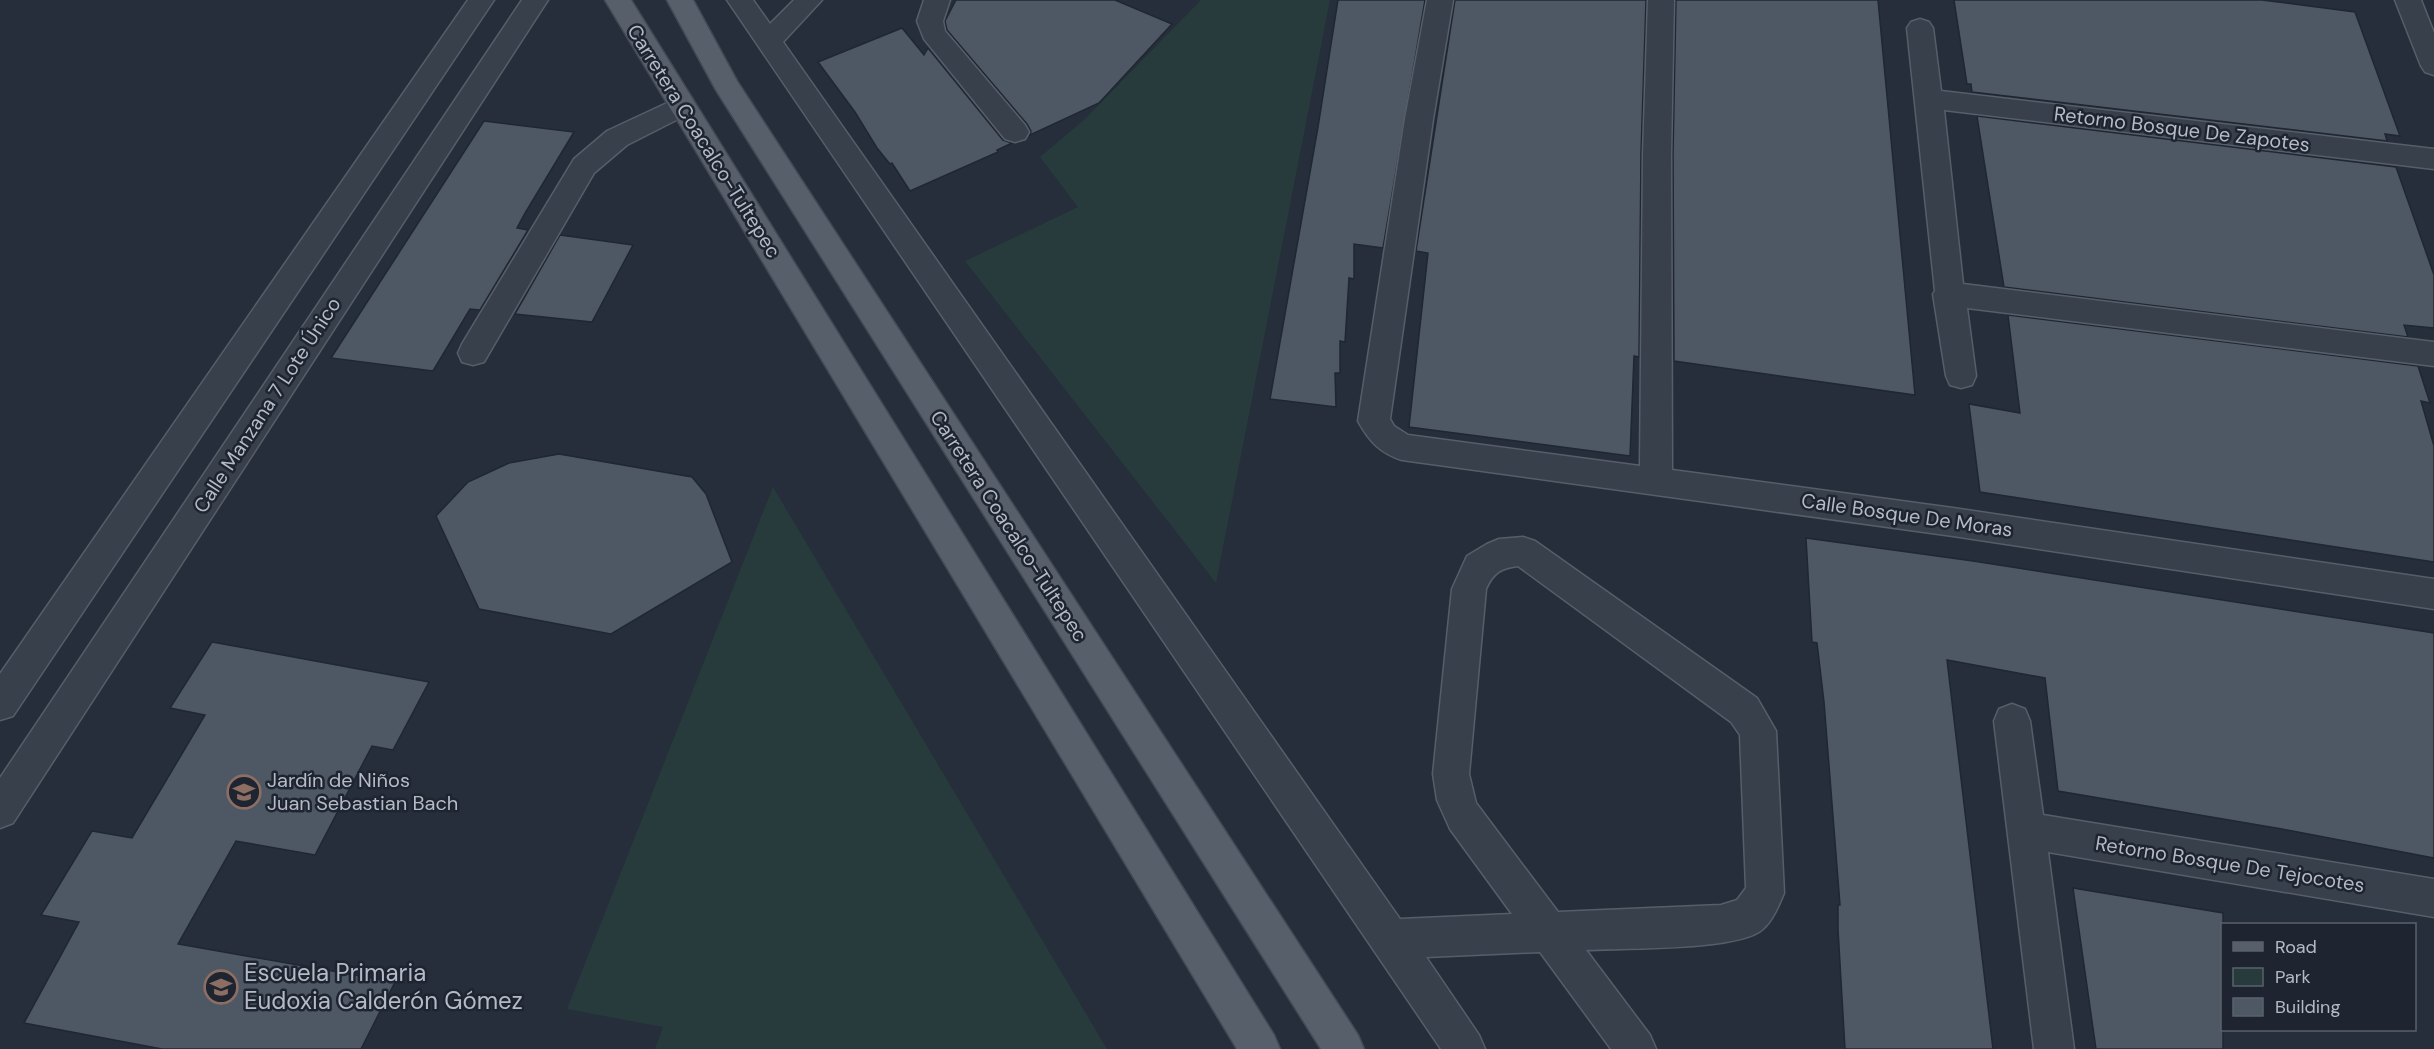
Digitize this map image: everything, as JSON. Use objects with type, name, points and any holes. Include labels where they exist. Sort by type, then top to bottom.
[{"type":"main road","name":"Carretera Coacalco-Tultepec","points":[[618,0],[1260,1049]]},
{"type":"main road","name":"Carretera Coacalco-Tultepec","points":[[681,0],[725,84],[1344,1049]]},
{"type":"street","points":[[0,704],[481,0]]},
{"type":"street","name":"Calle Manzana 7 Lote Único","points":[[0,810],[535,0]]},
{"type":"street","points":[[740,0],[1465,1049]]},
{"type":"street","points":[[769,40],[808,0]]},
{"type":"street","points":[[937,0],[930,21],[933,33],[1015,132]]},
{"type":"street","name":"Calle Bosque De Moras","points":[[1440,0],[1419,119],[1374,421],[1383,435],[1402,447],[1656,480],[2434,594]]},
{"type":"street","points":[[1656,480],[1661,0]]},
{"type":"street","points":[[2408,0],[2434,66]]},
{"type":"street","points":[[1920,28],[1930,99],[1948,294],[1961,376]]},
{"type":"street","name":"Retorno Bosque De Zapotes","points":[[1930,99],[2434,159]]},
{"type":"street","points":[[473,353],[584,166],[596,152],[612,140],[682,105]]},
{"type":"street","points":[[1948,294],[2434,354]]},
{"type":"street","points":[[1391,939],[1549,931],[1721,924],[1749,916],[1765,893],[1758,731],[1744,710],[1523,552],[1499,555],[1479,566],[1470,589],[1451,774],[1456,800],[1463,816],[1549,931],[1636,1049]]},
{"type":"street","points":[[2012,721],[2054,1049]]},
{"type":"street","name":"Retorno Bosque De Tejocotes","points":[[2026,830],[2434,898]]},
{"type":"green space","points":[[1201,0],[1330,0],[1216,583],[965,261],[1078,207],[1040,157],[1085,119]]},
{"type":"green space","points":[[773,487],[1107,1049],[655,1049],[663,1027],[567,1009]]},
{"type":"building","points":[[956,0],[1115,0],[1172,24],[1099,103],[1030,135],[1031,131],[1027,124],[947,30],[945,21]]},
{"type":"building","points":[[1338,0],[1425,0],[1383,248],[1354,244],[1354,279],[1349,278],[1345,342],[1340,341],[1340,373],[1335,373],[1336,407],[1270,399]]},
{"type":"building","points":[[1455,0],[1646,0],[1641,154],[1639,357],[1634,356],[1630,456],[1409,427],[1428,253],[1416,251]]},
{"type":"building","points":[[1676,0],[1878,0],[1915,395],[1674,361],[1673,154]]},
{"type":"building","points":[[1954,0],[2262,0],[2355,12],[2400,136],[2385,134],[2387,141],[1972,92],[1971,84],[1967,84]]},
{"type":"building","points":[[902,28],[924,55],[928,48],[1003,140],[1012,143],[997,150],[998,152],[910,191],[892,163],[890,164],[877,148],[855,112],[818,62]]},
{"type":"building","points":[[1977,116],[2396,167],[2434,275],[2434,328],[2404,325],[2408,337],[2004,287]]},
{"type":"building","points":[[484,121],[574,132],[517,228],[528,230],[480,310],[470,309],[433,371],[331,358]]},
{"type":"building","points":[[560,235],[633,245],[592,322],[515,314]]},
{"type":"building","points":[[2008,315],[2418,366],[2430,403],[2421,401],[2434,446],[2434,562],[1980,492],[1969,404],[2020,413]]},
{"type":"building","points":[[559,454],[692,477],[706,494],[732,562],[611,634],[479,609],[436,516],[468,482],[509,463]]},
{"type":"building","points":[[1806,538],[1973,561],[2434,633],[2434,858],[2282,829],[2058,791],[2045,678],[1947,660],[1993,1049],[1845,1049],[1838,929],[1838,905],[1840,905],[1824,702],[1817,643],[1812,642]]},
{"type":"building","points":[[212,642],[429,682],[393,750],[372,746],[315,855],[236,841],[178,944],[395,982],[361,1049],[162,1049],[24,1023],[79,922],[41,915],[92,831],[132,838],[205,715],[170,708]]},
{"type":"building","points":[[2073,888],[2223,913],[2223,923],[2221,923],[2221,1031],[2223,1031],[2223,1049],[2096,1049]]},
{"type":"place","name":"Jardín de Niños Juan Sebastian Bach","points":[[244,792]]},
{"type":"place","name":"Escuela Primaria Eudoxia Calderón Gómez","points":[[221,987]]}]
